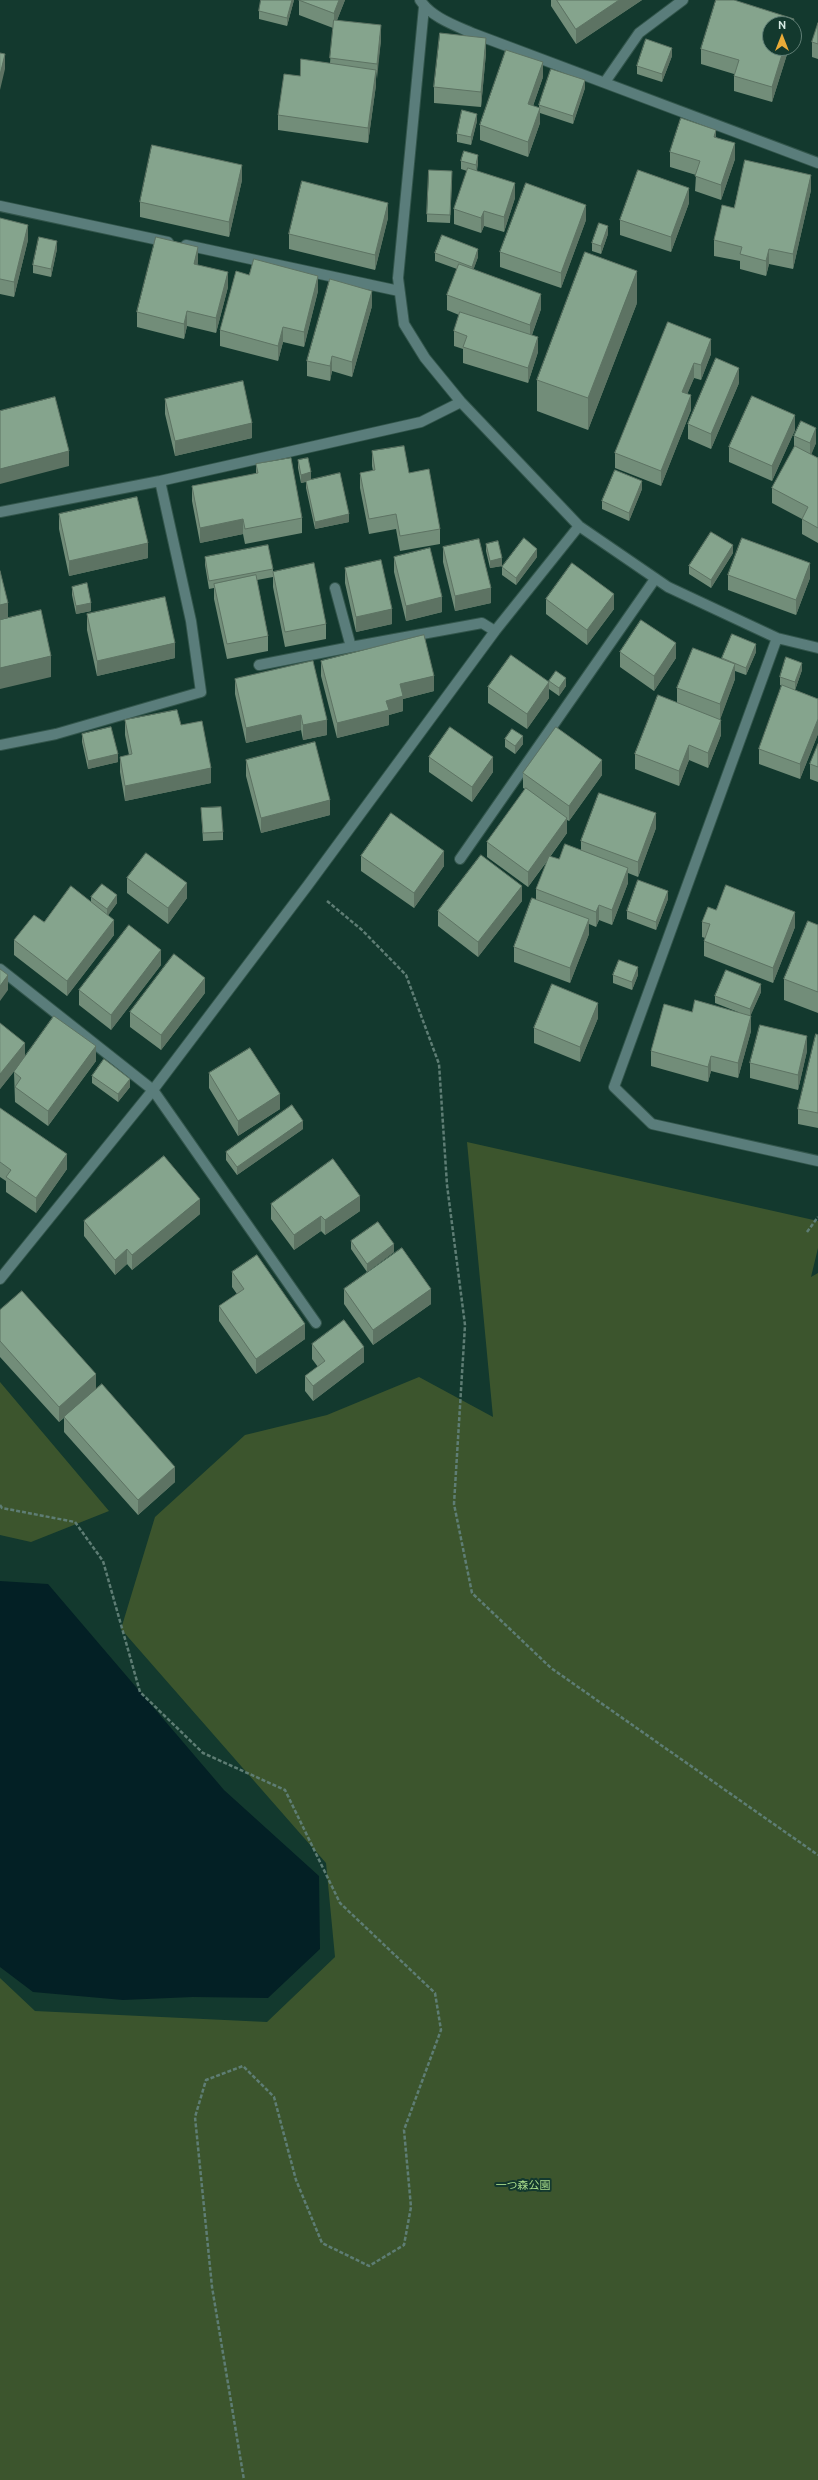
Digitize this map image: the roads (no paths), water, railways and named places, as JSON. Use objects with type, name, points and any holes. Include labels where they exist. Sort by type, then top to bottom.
[{"type":"street","points":[[605,82],[639,33],[683,0]]},
{"type":"street","points":[[422,4],[450,24],[472,33],[818,163]]},
{"type":"street","points":[[422,4],[398,278],[404,324],[425,358],[461,402],[579,526],[668,587],[777,638],[818,648]]},
{"type":"street","points":[[0,206],[399,291]]},
{"type":"street","points":[[0,512],[160,481],[421,422],[461,402]]},
{"type":"street","points":[[0,745],[56,734],[201,692],[191,621],[160,481]]},
{"type":"street","points":[[0,1280],[153,1090],[308,885],[495,631],[579,526]]},
{"type":"street","points":[[460,859],[655,578]]},
{"type":"street","points":[[336,588],[351,647]]},
{"type":"street","points":[[259,665],[482,623],[495,631]]},
{"type":"street","points":[[777,638],[614,1087],[652,1124],[818,1161]]},
{"type":"street","points":[[0,969],[153,1090],[316,1323]]},
{"type":"water","points":[[0,1581],[48,1584],[224,1790],[319,1876],[320,1949],[268,1998],[193,1997],[123,2000],[33,1992],[0,1967]]},
{"type":"park label","name":"一つ森公園","points":[[523,2185]]}]
